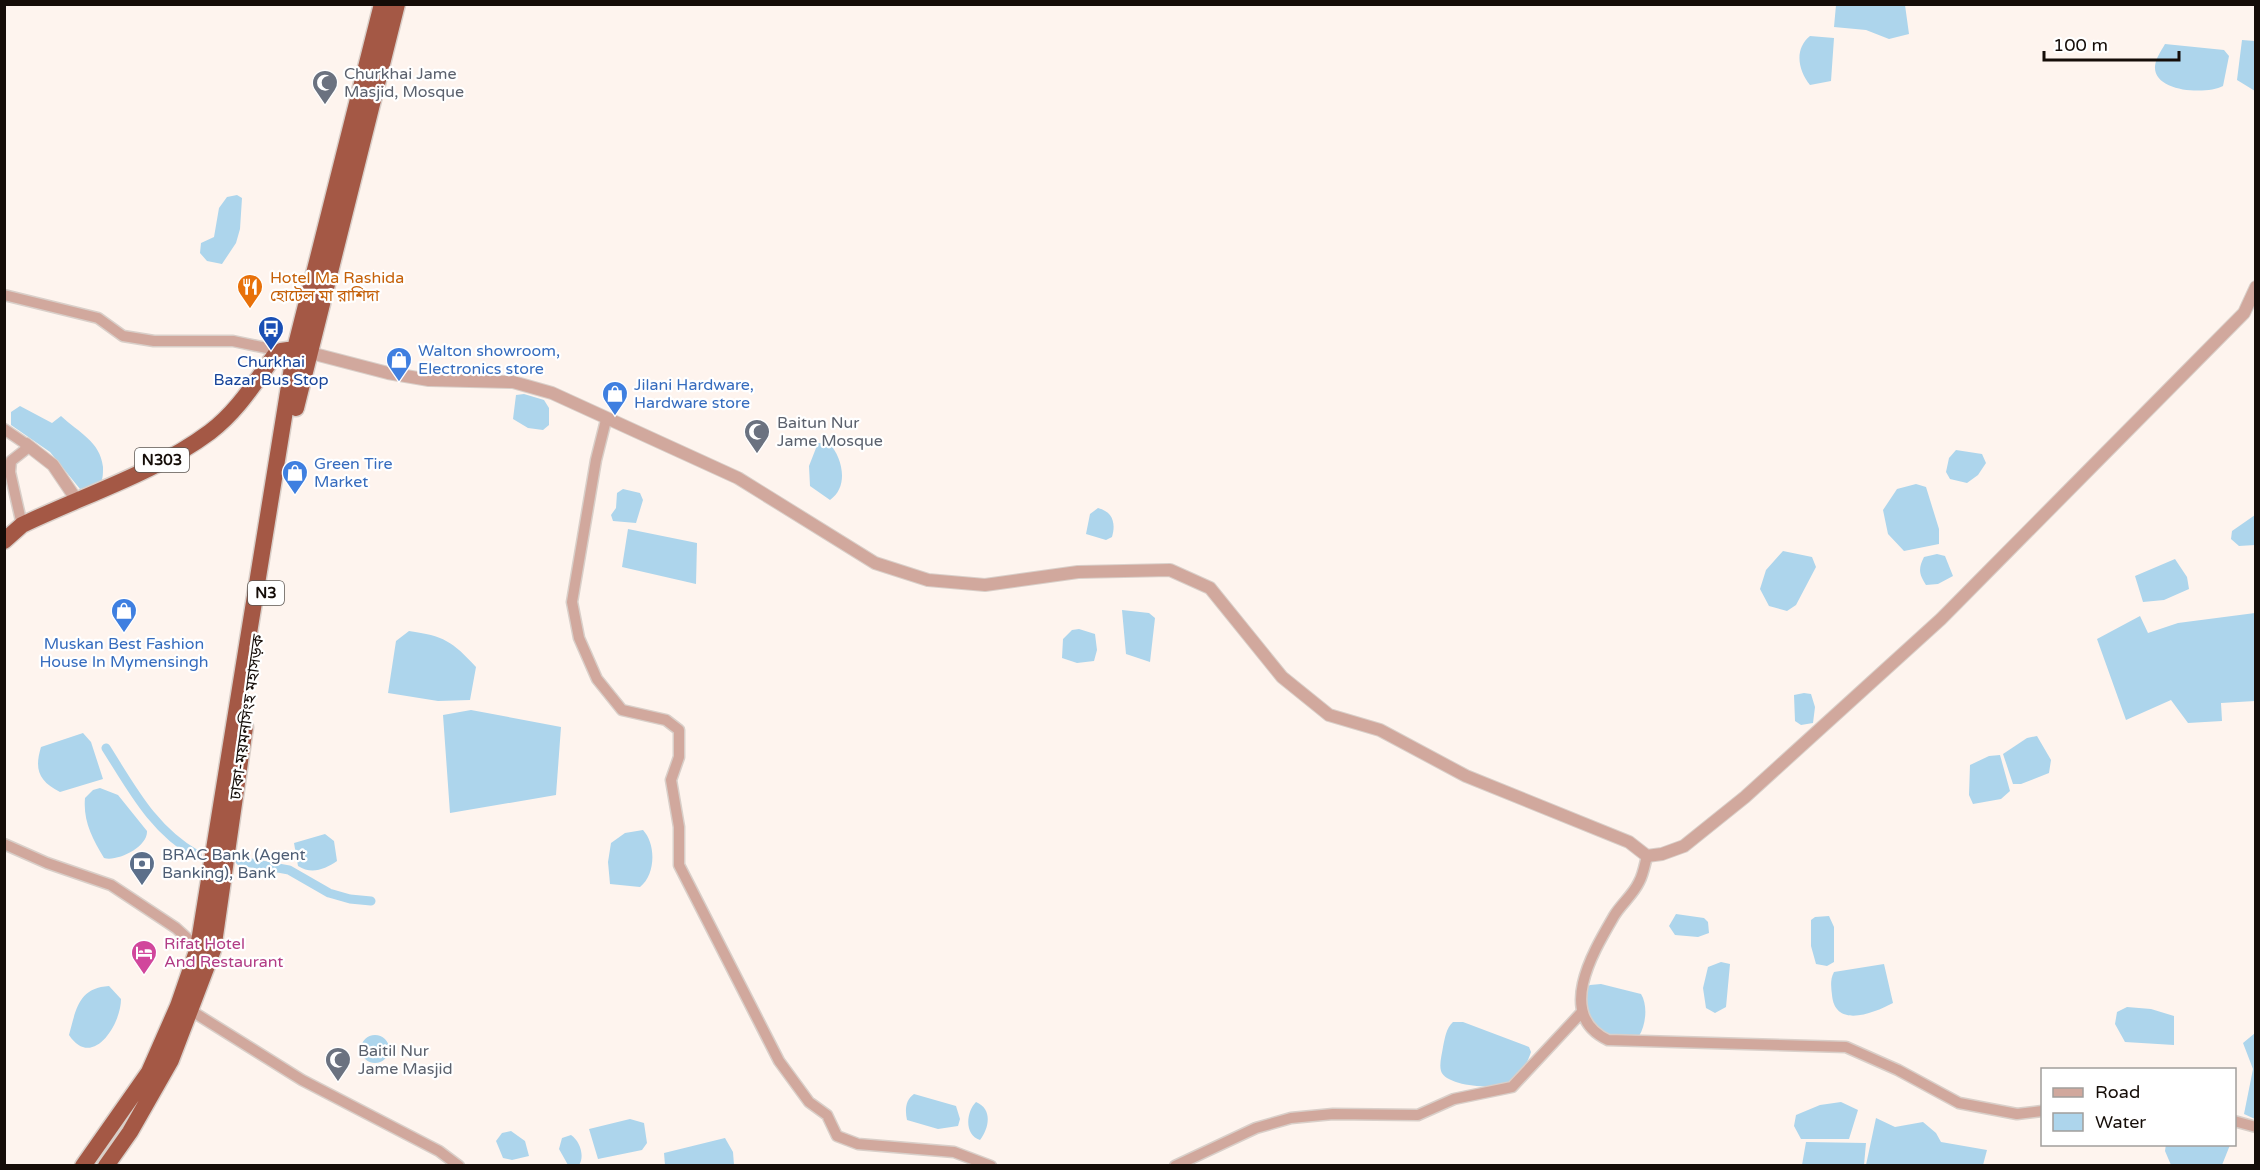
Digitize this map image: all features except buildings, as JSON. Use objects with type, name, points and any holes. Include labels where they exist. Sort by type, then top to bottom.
[{"type":"highway","name":"N3","points":[[294,351],[382,4]]},
{"type":"highway","name":"ঢাকা-ময়মনসিংহ মহাসড়ক","points":[[83,1166],[149,1072],[178,1006],[198,948],[294,351],[397,4]]},
{"type":"highway","name":"ঢাকা-ময়মনসিংহ মহাসড়ক","points":[[106,1166],[130,1132],[171,1060],[213,950],[257,646],[294,416],[294,351]]},
{"type":"highway","name":"N303","points":[[4,541],[22,525],[155,464],[211,431],[294,351]]},
{"type":"street","points":[[4,295],[98,318],[123,336],[154,341],[233,341],[294,351],[429,380],[513,382],[552,393],[606,420],[738,478],[875,563],[928,580],[985,585],[1078,572],[1170,570],[1210,588],[1282,677],[1329,715],[1380,730],[1466,776],[1629,842],[1647,856],[1662,854],[1684,846],[1745,797],[1941,619],[2244,313],[2256,287]]},
{"type":"street","points":[[606,420],[596,460],[572,602],[579,638],[597,679],[621,710],[666,720],[679,730],[679,757],[671,780],[679,827],[679,865],[738,986],[778,1061],[809,1102],[827,1115],[837,1136],[858,1144],[954,1152],[991,1166]]},
{"type":"street","points":[[4,429],[53,465],[76,499]]},
{"type":"street","points":[[22,525],[10,472],[10,461],[25,450],[26,444]]},
{"type":"street","points":[[4,844],[47,863],[111,885],[176,928],[198,948]]},
{"type":"street","points":[[1647,856],[1640,882],[1615,915],[1588,968],[1581,991],[1581,1013],[1586,1024],[1608,1040],[1846,1047],[1898,1070],[1959,1103],[2016,1114],[2041,1112]]},
{"type":"street","points":[[190,1010],[302,1080],[439,1151],[459,1166]]},
{"type":"street","points":[[1175,1166],[1256,1128],[1291,1118],[1333,1114],[1418,1114],[1454,1099],[1512,1087],[1581,1013]]},
{"type":"street","points":[[2236,1121],[2256,1127]]},
{"type":"water","points":[[1836,5],[1905,5],[1909,34],[1889,39],[1866,30],[1834,27]]},
{"type":"water","points":[[1810,36],[1834,38],[1831,81],[1810,85],[1803,73],[1800,53]]},
{"type":"water","points":[[2242,40],[2255,41],[2255,91],[2237,80]]},
{"type":"water","points":[[2165,44],[2224,50],[2229,56],[2223,86],[2215,89],[2193,90],[2171,86],[2162,81],[2157,75],[2155,66]]},
{"type":"water","points":[[237,195],[242,198],[240,229],[236,243],[222,264],[207,261],[200,253],[201,243],[214,237],[219,208],[227,197]]},
{"type":"water","points":[[524,394],[544,400],[549,408],[549,425],[543,430],[528,428],[513,419],[516,395]]},
{"type":"water","points":[[20,406],[52,423],[61,416],[88,438],[98,450],[101,458],[103,475],[99,486],[80,489],[50,452],[11,425],[11,412]]},
{"type":"water","points":[[818,443],[829,443],[834,449],[842,472],[840,488],[830,500],[810,486],[809,466]]},
{"type":"water","points":[[1956,450],[1982,454],[1986,463],[1978,475],[1967,483],[1950,479],[1946,472],[1949,458]]},
{"type":"water","points":[[1916,484],[1926,487],[1939,529],[1939,544],[1904,551],[1888,534],[1883,510],[1897,489]]},
{"type":"water","points":[[623,489],[640,493],[643,500],[636,523],[613,521],[611,515],[616,508],[617,493]]},
{"type":"water","points":[[1098,508],[1110,515],[1114,527],[1112,537],[1106,540],[1086,534],[1090,514]]},
{"type":"water","points":[[2255,515],[2255,545],[2239,546],[2231,539],[2232,531]]},
{"type":"water","points":[[628,529],[697,543],[696,584],[622,567]]},
{"type":"water","points":[[1783,551],[1812,557],[1816,567],[1796,605],[1787,611],[1769,606],[1760,589],[1766,570]]},
{"type":"water","points":[[1937,554],[1945,556],[1953,576],[1938,584],[1926,585],[1920,571],[1922,561],[1924,557]]},
{"type":"water","points":[[2175,559],[2187,577],[2189,589],[2164,600],[2143,602],[2135,576]]},
{"type":"water","points":[[1122,610],[1149,613],[1155,618],[1150,662],[1126,654]]},
{"type":"water","points":[[2255,613],[2255,701],[2221,703],[2222,721],[2188,723],[2171,700],[2126,720],[2097,639],[2140,616],[2148,633],[2178,623]]},
{"type":"water","points":[[1079,629],[1095,634],[1097,650],[1094,661],[1077,663],[1062,658],[1063,639],[1072,630]]},
{"type":"water","points":[[409,631],[447,641],[476,667],[470,700],[438,701],[388,693],[396,641]]},
{"type":"water","points":[[1811,694],[1815,707],[1813,723],[1801,725],[1795,721],[1794,695]]},
{"type":"water","points":[[471,710],[561,727],[556,795],[450,813],[443,715]]},
{"type":"water","points":[[83,733],[91,742],[103,779],[60,792],[47,784],[40,774],[38,762],[41,747]]},
{"type":"water","points":[[2037,736],[2051,760],[2049,773],[2021,784],[2013,784],[2003,754],[2027,738]]},
{"type":"water","points":[[2000,755],[2010,791],[2001,799],[1973,804],[1969,795],[1970,765],[1989,756]]},
{"type":"water","points":[[100,788],[118,795],[147,831],[143,843],[131,852],[116,858],[104,858],[87,822],[85,798],[93,790]]},
{"type":"water","points":[[643,830],[652,851],[649,875],[640,887],[610,884],[608,862],[611,843],[625,833]]},
{"type":"water","points":[[325,834],[334,841],[337,861],[318,870],[303,869],[298,866],[294,843]]},
{"type":"water","points":[[1676,914],[1704,918],[1708,922],[1709,933],[1698,937],[1675,935],[1669,926]]},
{"type":"water","points":[[1829,916],[1834,927],[1834,962],[1827,966],[1816,964],[1811,946],[1811,920],[1815,917]]},
{"type":"water","points":[[1721,962],[1730,964],[1726,1007],[1715,1013],[1706,1008],[1703,988],[1708,967]]},
{"type":"water","points":[[1884,964],[1893,1003],[1866,1014],[1848,1015],[1840,1012],[1835,1006],[1832,995],[1831,980],[1834,972]]},
{"type":"water","points":[[1601,984],[1641,994],[1645,1004],[1645,1015],[1639,1036],[1613,1038],[1589,1024],[1584,989],[1590,985]]},
{"type":"water","points":[[109,986],[121,999],[120,1009],[111,1031],[96,1046],[87,1048],[78,1045],[69,1035],[80,1002],[91,991]]},
{"type":"water","points":[[2127,1007],[2151,1009],[2174,1016],[2174,1045],[2125,1042],[2115,1024],[2117,1012]]},
{"type":"water","points":[[1453,1022],[1463,1022],[1529,1047],[1530,1056],[1518,1078],[1504,1085],[1473,1086],[1452,1081],[1445,1076],[1440,1065],[1446,1033]]},
{"type":"water","points":[[2255,1033],[2255,1119],[2244,1114],[2253,1069],[2243,1043]]},
{"type":"water","points":[[375,1035],[385,1039],[389,1049],[385,1059],[375,1063],[365,1059],[361,1049],[365,1039]]},
{"type":"water","points":[[914,1094],[956,1106],[960,1119],[958,1126],[938,1129],[907,1120],[906,1106]]},
{"type":"water","points":[[976,1102],[985,1109],[988,1119],[986,1130],[980,1140],[971,1133],[968,1123],[970,1111]]},
{"type":"water","points":[[1841,1102],[1858,1110],[1849,1139],[1801,1139],[1794,1126],[1796,1115],[1820,1105]]},
{"type":"water","points":[[1876,1118],[1895,1127],[1923,1122],[1936,1133],[1941,1142],[1987,1150],[1983,1165],[1866,1165]]},
{"type":"water","points":[[630,1119],[644,1123],[647,1143],[642,1150],[598,1159],[589,1129]]},
{"type":"water","points":[[511,1131],[525,1141],[529,1156],[512,1160],[503,1158],[496,1141],[502,1133]]},
{"type":"water","points":[[571,1135],[581,1149],[582,1157],[579,1165],[568,1165],[559,1149],[562,1138]]},
{"type":"water","points":[[725,1138],[733,1152],[734,1165],[665,1165],[664,1153]]},
{"type":"water","points":[[1806,1142],[1866,1143],[1864,1165],[1802,1165]]},
{"type":"water","points":[[2166,1146],[2230,1146],[2222,1165],[2171,1165],[2165,1151]]},
{"type":"waterway","points":[[106,748],[156,821],[168,834],[197,855]]},
{"type":"waterway","points":[[240,861],[289,870],[329,893],[350,899],[371,901]]},
{"type":"place","name":"Churkhai Jame Masjid, Mosque","points":[[325,106]]},
{"type":"place","name":"Hotel Ma Rashida হোটেল মা রাশিদা","points":[[250,310]]},
{"type":"place","name":"Churkhai Bazar Bus Stop","points":[[271,352]]},
{"type":"place","name":"Walton showroom, Electronics store","points":[[399,383]]},
{"type":"place","name":"Jilani Hardware, Hardware store","points":[[615,417]]},
{"type":"place","name":"Baitun Nur Jame Mosque","points":[[757,455]]},
{"type":"place","name":"Green Tire Market","points":[[295,496]]},
{"type":"place","name":"Muskan Best Fashion House In Mymensingh","points":[[124,634]]},
{"type":"place","name":"BRAC Bank (Agent Banking), Bank","points":[[142,887]]},
{"type":"place","name":"Rifat Hotel And Restaurant","points":[[144,976]]},
{"type":"place","name":"Baitil Nur Jame Masjid","points":[[338,1083]]}]
